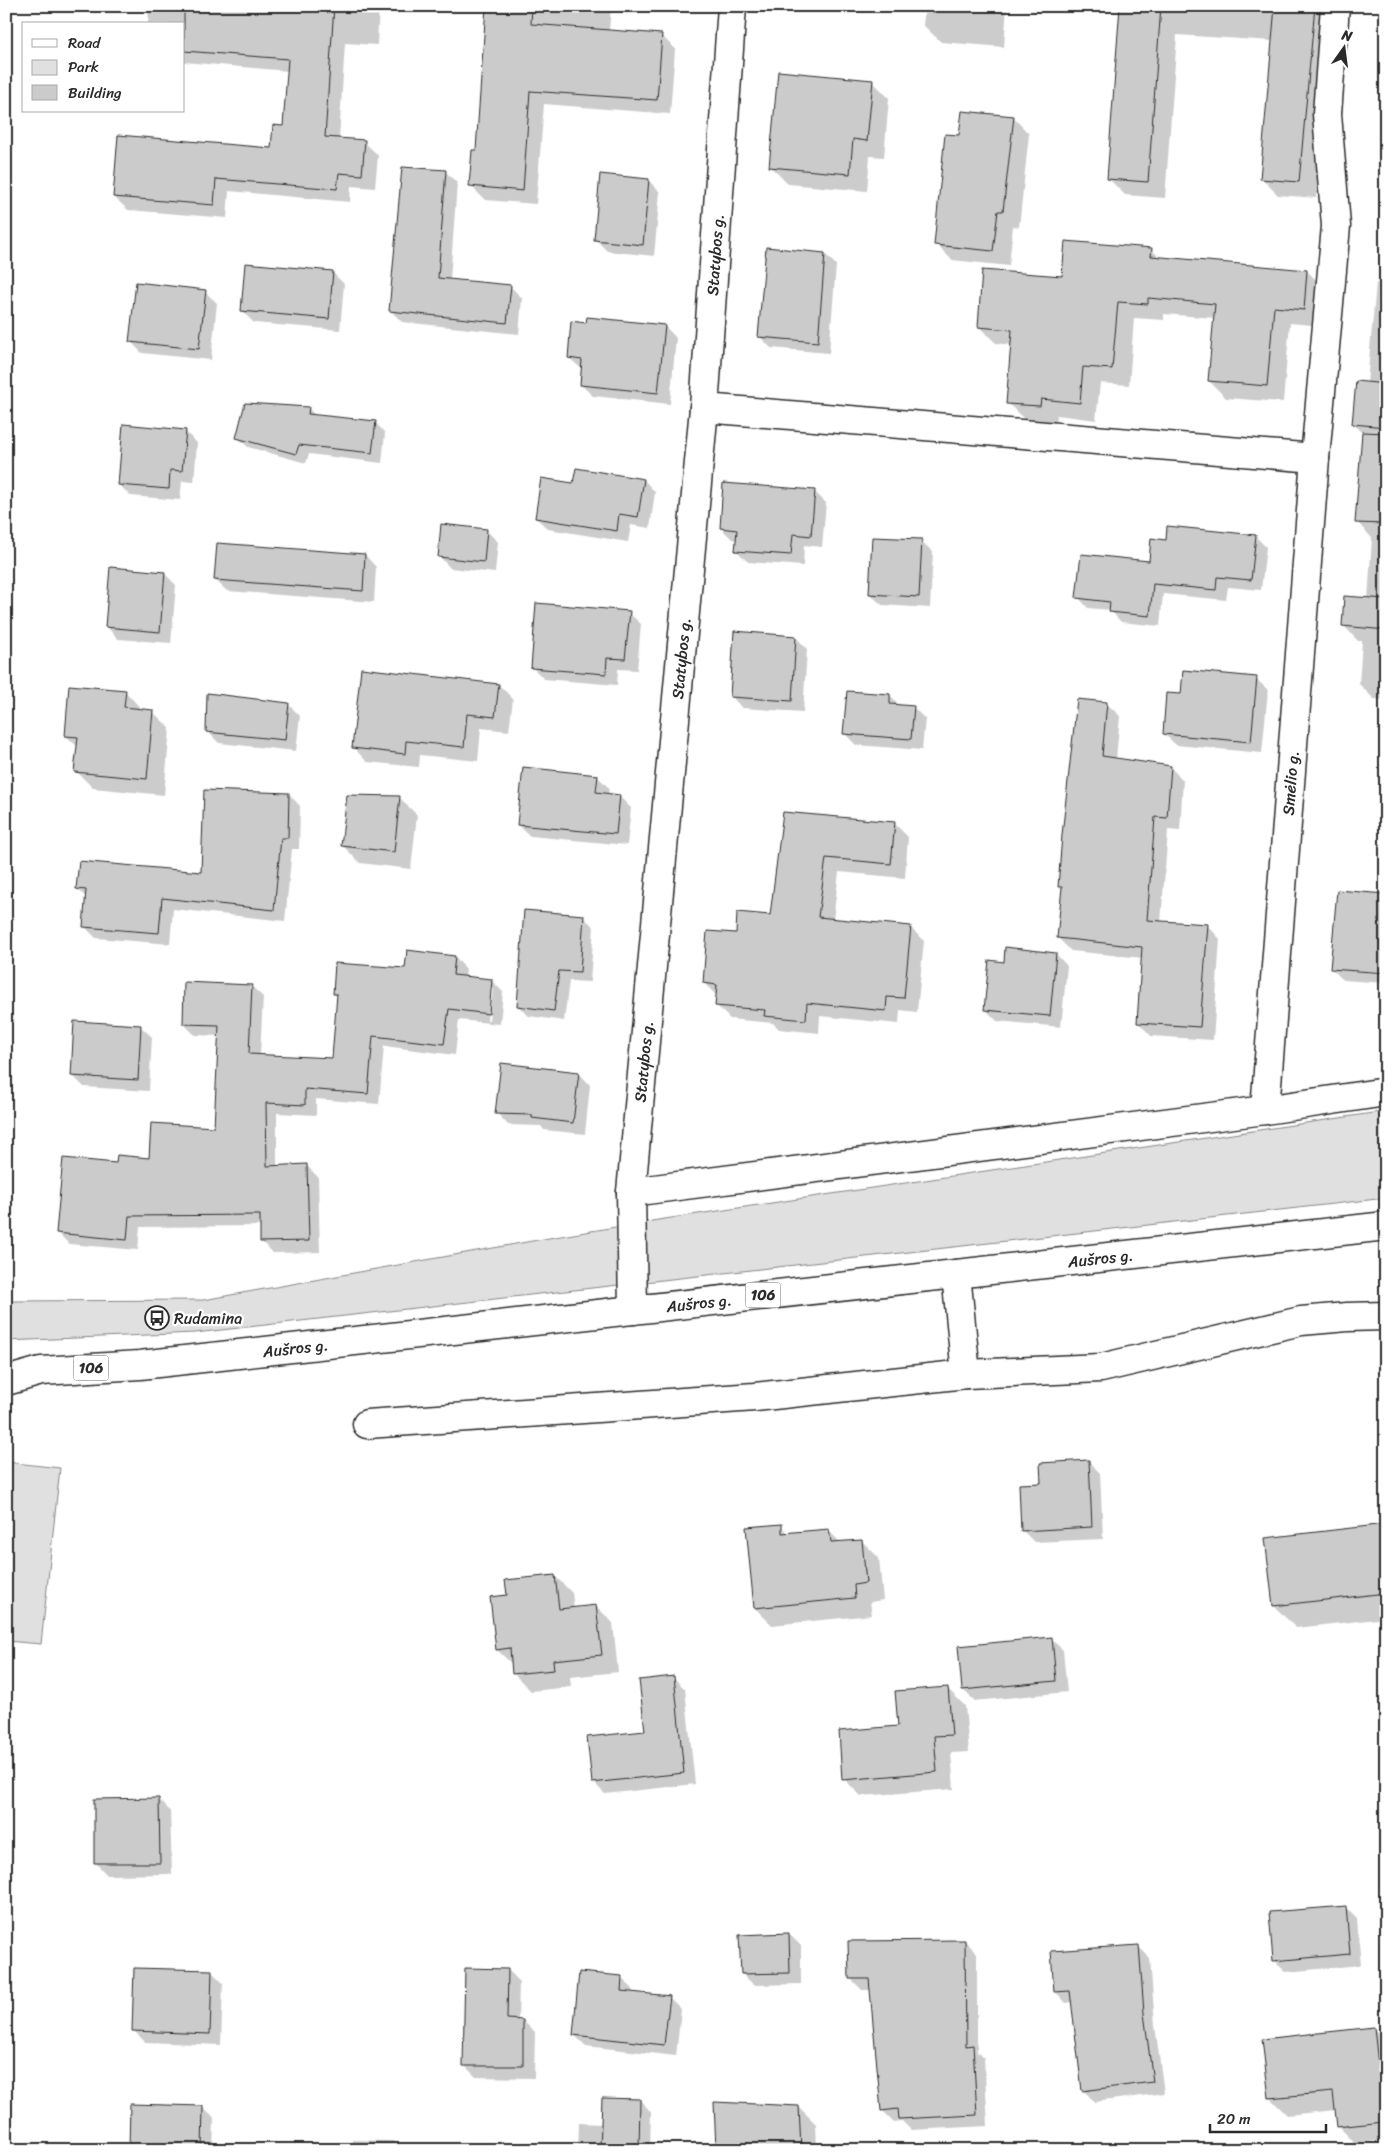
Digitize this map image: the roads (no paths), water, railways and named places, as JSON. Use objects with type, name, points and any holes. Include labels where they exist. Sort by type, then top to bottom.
[{"type":"street","name":"Statybos g.","points":[[633,1310],[632,1192],[704,408],[732,6]]},
{"type":"street","name":"Smėlio g.","points":[[1265,1110],[1315,458],[1336,226],[1327,114],[1335,6]]},
{"type":"street","points":[[704,408],[1315,458]]},
{"type":"street","points":[[632,1192],[1265,1110],[1386,1092]]},
{"type":"street","name":"Aušros g.","points":[[6,1381],[41,1371],[140,1365],[1386,1226]]},
{"type":"street","points":[[956,1274],[966,1374]]},
{"type":"street","points":[[367,1424],[755,1397],[966,1374],[1101,1368],[1301,1321],[1386,1316]]},
{"type":"street","name":"Aušros g.","points":[[6,1363],[41,1371]]},
{"type":"place","name":"Rudamina","points":[[157,1318]]}]
